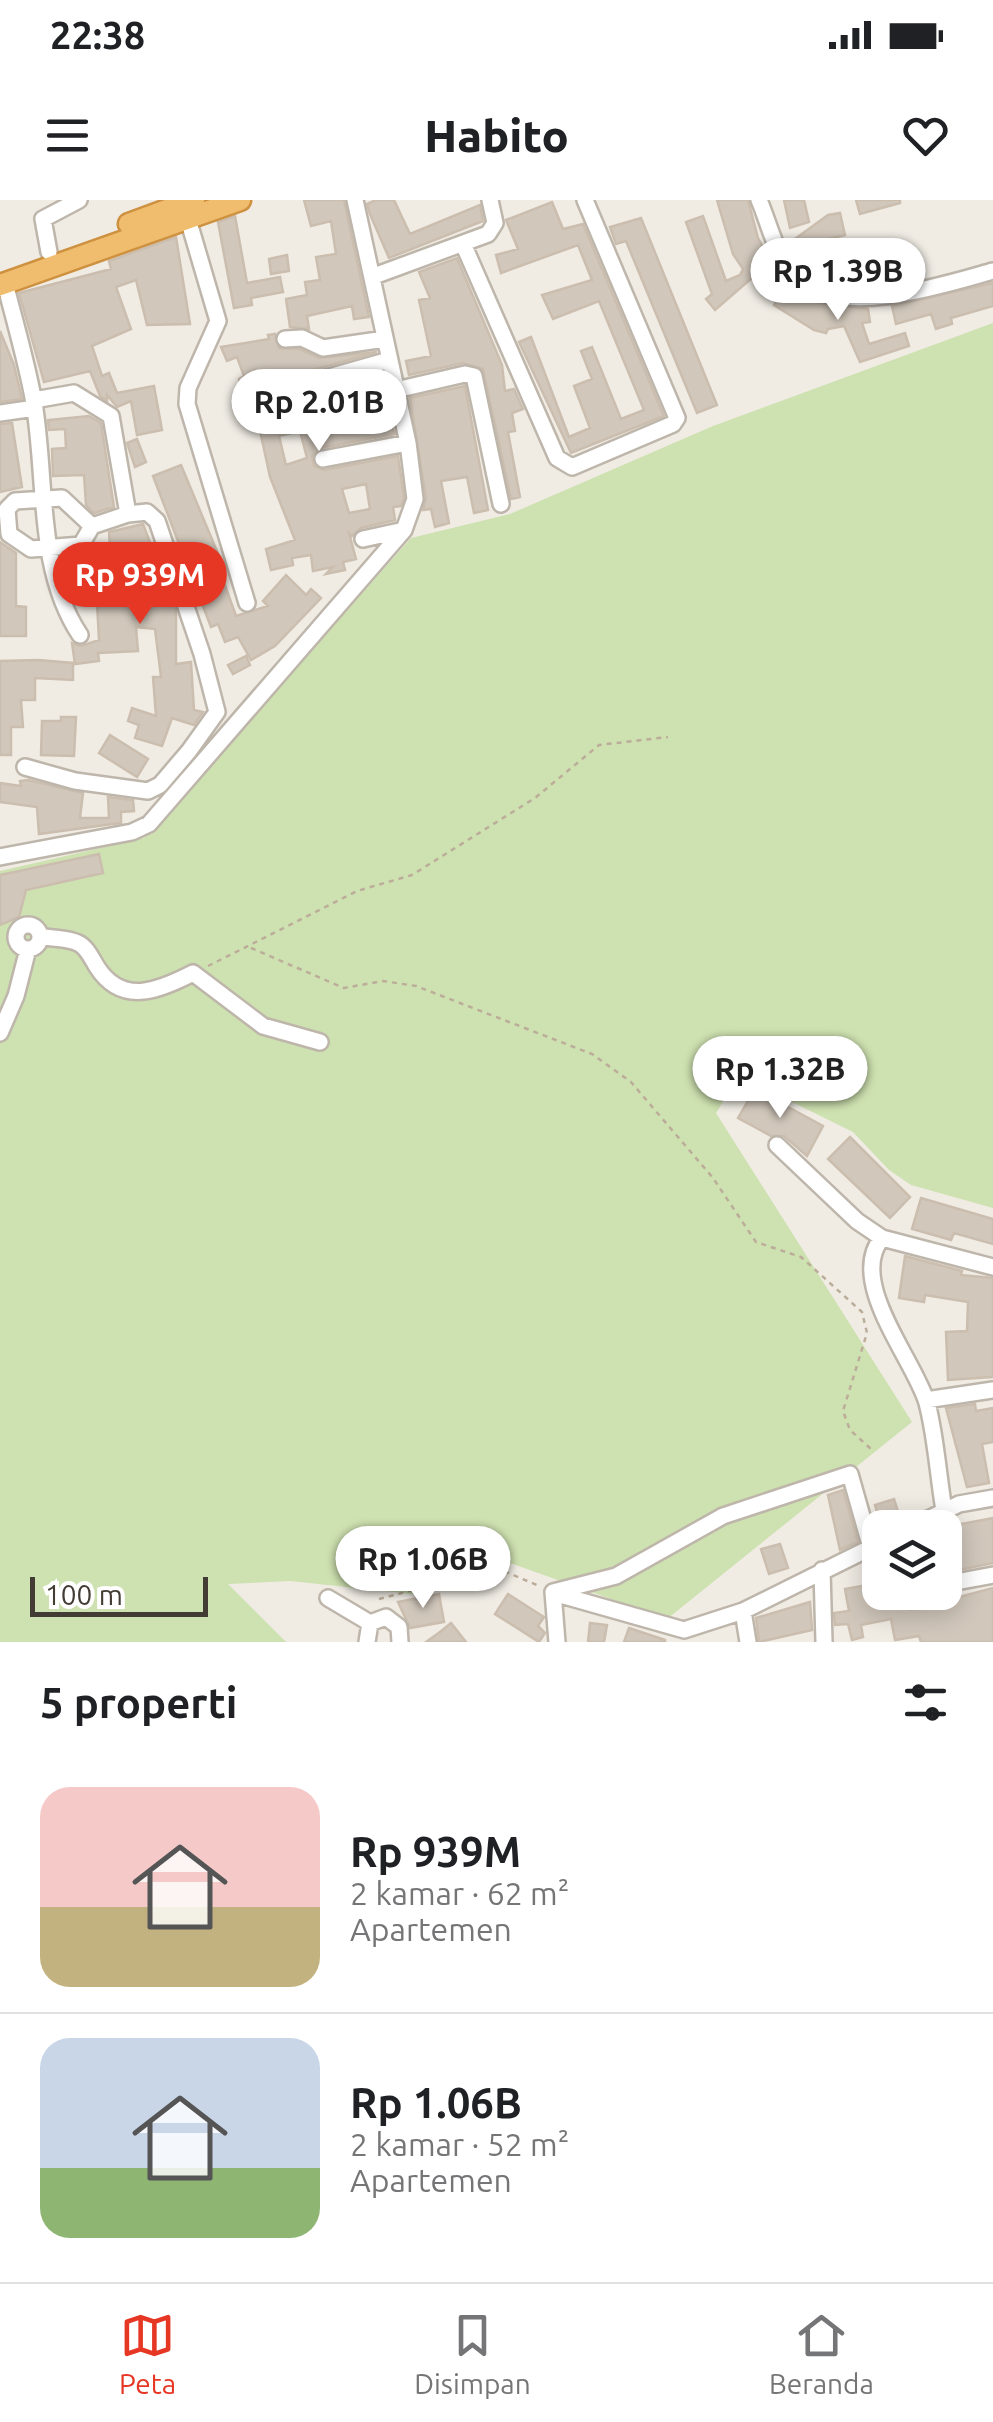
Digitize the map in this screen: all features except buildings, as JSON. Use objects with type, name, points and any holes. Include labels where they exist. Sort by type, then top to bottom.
[{"type":"highway","points":[[2,279],[49,252],[191,209],[240,200]]},
{"type":"highway","points":[[2,279],[191,209]]},
{"type":"street","points":[[49,252],[45,217],[80,200]]},
{"type":"street","points":[[0,857],[132,832],[149,824],[404,530],[416,499],[408,444],[355,200]]},
{"type":"street","points":[[374,276],[464,246],[494,226],[490,200]]},
{"type":"street","points":[[464,246],[557,458],[572,467],[673,424],[676,418],[586,200]]},
{"type":"street","points":[[759,200],[787,268],[802,284],[830,295],[872,297],[929,288],[993,271]]},
{"type":"street","points":[[191,209],[218,321],[188,388],[187,404],[246,603]]},
{"type":"street","points":[[2,279],[34,404],[50,550],[65,611],[80,635]]},
{"type":"street","points":[[285,339],[302,338],[322,348],[385,339]]},
{"type":"street","points":[[276,392],[389,360]]},
{"type":"street","points":[[396,390],[465,374],[474,376],[501,504]]},
{"type":"street","points":[[0,414],[74,393],[86,396],[110,416],[128,514]]},
{"type":"street","points":[[323,459],[408,444]]},
{"type":"street","points":[[25,766],[74,781],[148,791],[160,785],[214,719],[216,700],[157,521],[146,512],[128,514],[92,526],[81,546],[50,550],[25,547],[8,528],[10,504],[45,498],[66,500],[92,526]]},
{"type":"street","points":[[363,539],[404,530]]},
{"type":"street","points":[[28,949],[8,935],[30,926],[40,936],[84,946],[108,984],[124,992],[164,987],[193,973],[263,1026],[320,1042]]},
{"type":"street","points":[[28,949],[37,945],[40,936]]},
{"type":"street","points":[[0,1033],[16,996],[28,949]]},
{"type":"street","points":[[777,1146],[857,1221],[882,1238],[993,1268]]},
{"type":"street","points":[[882,1238],[874,1250],[875,1286],[896,1344],[926,1400],[944,1510],[993,1498]]},
{"type":"street","points":[[926,1400],[993,1390]]},
{"type":"street","points":[[553,1592],[616,1576],[723,1516],[850,1474],[862,1510]]},
{"type":"street","points":[[553,1592],[684,1636],[862,1552]]},
{"type":"street","points":[[822,1570],[824,1642]]},
{"type":"street","points":[[962,1581],[993,1575]]},
{"type":"street","points":[[553,1592],[557,1642]]},
{"type":"street","points":[[328,1598],[370,1622],[386,1617],[396,1622],[400,1642]]},
{"type":"street","points":[[743,1611],[748,1642]]},
{"type":"street","points":[[367,1642],[370,1622]]},
{"type":"path","points":[[193,973],[251,948],[344,897],[412,876],[535,798],[598,745],[668,737]]},
{"type":"path","points":[[251,948],[344,988],[383,980],[416,986],[592,1054],[631,1082],[713,1178],[756,1242],[801,1257],[862,1312],[867,1333],[843,1411],[850,1430],[871,1449]]},
{"type":"path","points":[[378,1600],[497,1568],[553,1592]]},
{"type":"green space","points":[[993,323],[993,1208],[911,1185],[889,1170],[853,1132],[739,1076],[716,1113],[912,1422],[667,1619],[493,1557],[422,1595],[290,1581],[228,1584],[286,1642],[0,1642],[0,871],[144,838],[411,538],[510,514],[713,426]]}]
